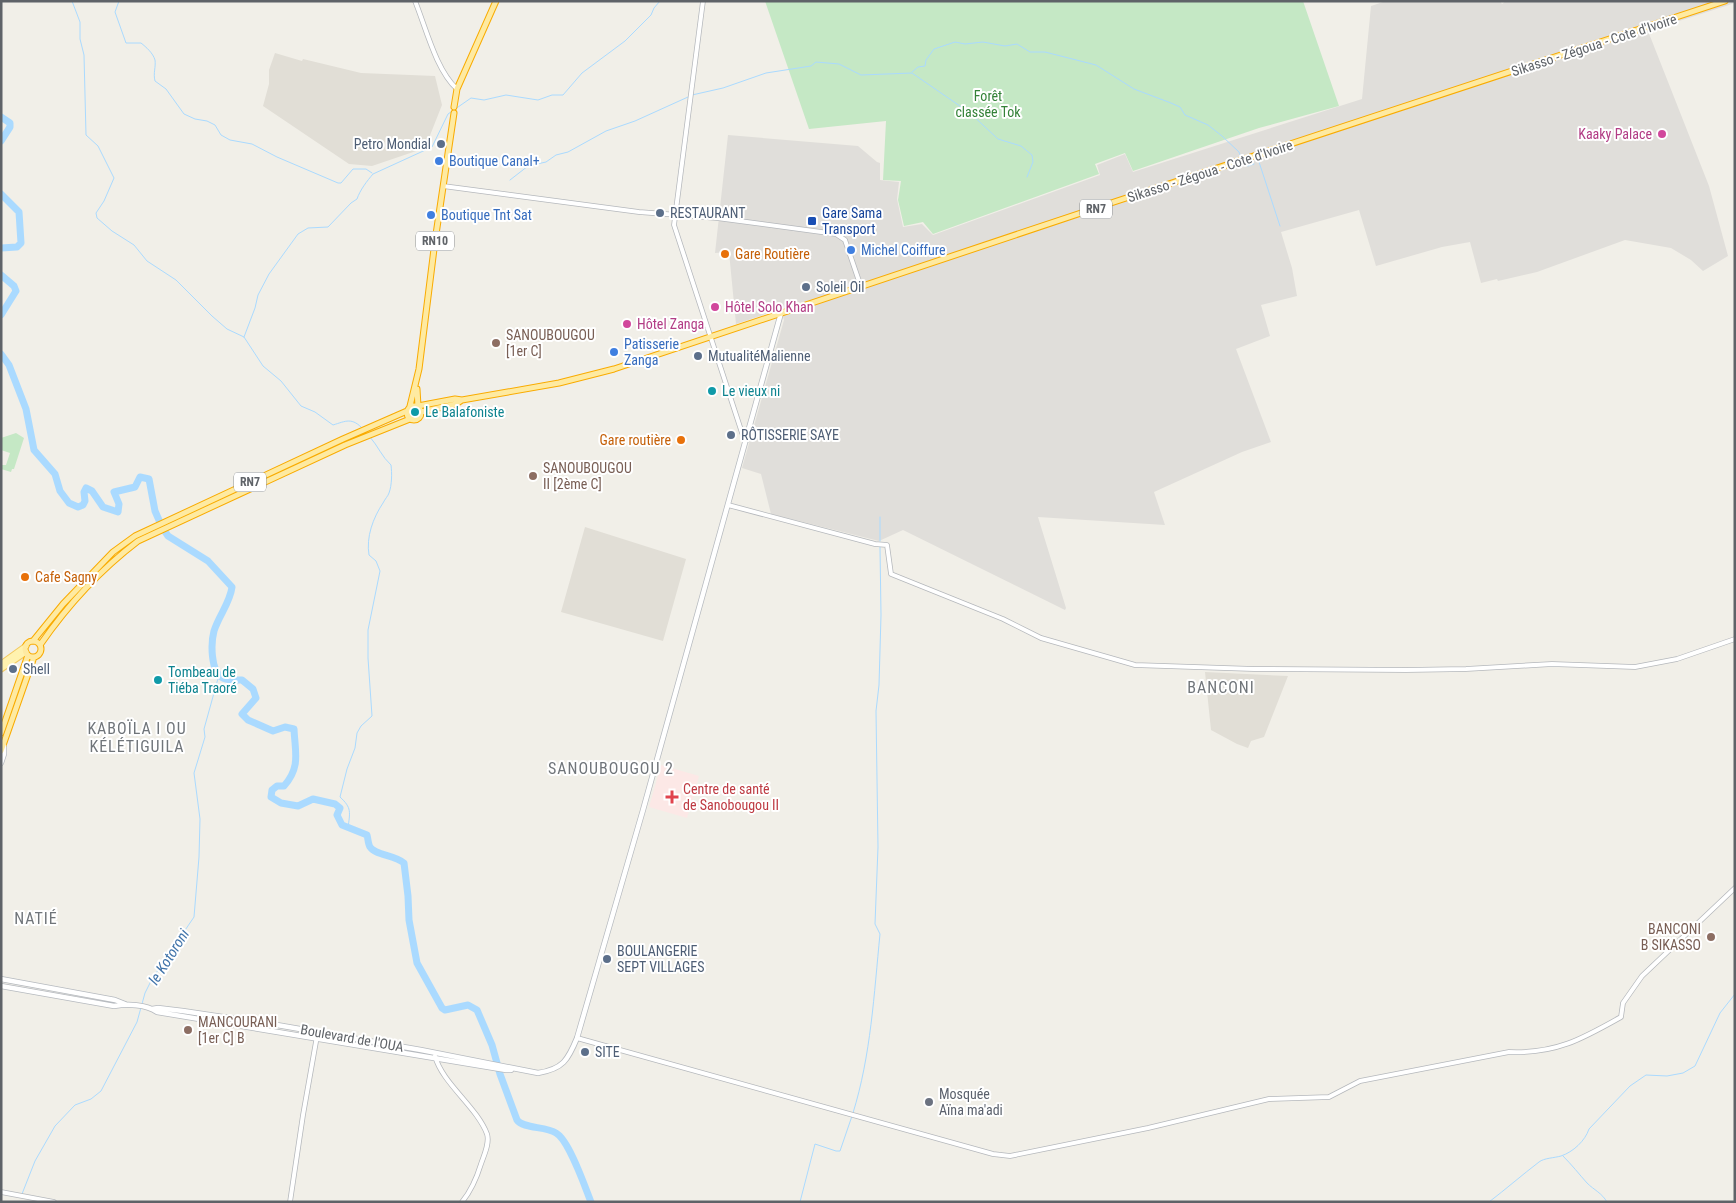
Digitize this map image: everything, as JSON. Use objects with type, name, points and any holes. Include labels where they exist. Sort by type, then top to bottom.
[{"type":"highway","name":"RN10","points":[[409,409],[419,369],[457,89],[496,1]]},
{"type":"highway","name":"Sikasso - Zégoua - Cote d'Ivoire","points":[[462,400],[559,383],[592,375],[1725,1]]},
{"type":"highway","name":"RN10","points":[[416,386],[418,406]]},
{"type":"highway","name":"RN7","points":[[1,733],[33,641],[63,604],[113,552],[135,536],[167,524],[359,436],[414,405],[418,406],[455,399],[462,400]]},
{"type":"highway","name":"RN7","points":[[371,430],[410,419],[417,419],[422,412],[456,404],[462,400]]},
{"type":"highway","points":[[418,406],[422,412]]},
{"type":"highway","points":[[409,409],[410,419]]},
{"type":"highway","name":"RN7","points":[[29,652],[40,652],[40,644],[54,624],[105,569],[155,529]]},
{"type":"highway","points":[[33,641],[40,644]]},
{"type":"highway","name":"RN7","points":[[1,751],[29,652]]},
{"type":"main road","name":"Boulevard de l'OUA","points":[[152,1009],[182,1010],[318,1032],[492,1066],[538,1073],[552,1070],[562,1065],[571,1053],[577,1038],[643,810],[781,313]]},
{"type":"main road","points":[[1,664],[29,652]]},
{"type":"main road","points":[[1,669],[29,652]]},
{"type":"main road","points":[[1,763],[4,754],[4,744]]},
{"type":"main road","points":[[1,979],[115,1000],[152,1009],[157,1012],[435,1055]]},
{"type":"main road","points":[[1,986],[114,1006],[126,1004]]},
{"type":"street","points":[[415,1],[441,68],[457,89]]},
{"type":"street","points":[[703,1],[674,225],[742,433],[746,440]]},
{"type":"street","points":[[443,186],[836,234],[845,240],[861,287]]},
{"type":"street","points":[[728,505],[875,544],[887,545],[891,574],[996,616],[1041,638],[1135,665],[1254,669],[1391,670],[1466,669],[1552,664],[1635,666],[1677,659],[1735,639]]},
{"type":"street","points":[[577,1038],[885,1125],[993,1154],[1010,1156],[1148,1128],[1269,1099],[1329,1097],[1360,1080],[1509,1052],[1529,1053],[1580,1040],[1621,1017],[1623,1003],[1642,976],[1735,888]]},
{"type":"street","points":[[290,1202],[318,1032]]},
{"type":"street","points":[[435,1055],[448,1079],[477,1118],[487,1135],[486,1148],[478,1174],[462,1202]]},
{"type":"street","points":[[1,1192],[54,1202]]},
{"type":"shaded area","points":[[1386,1],[1500,1],[1502,4],[1506,1],[1735,1],[1735,3],[1648,31],[1709,186],[1728,256],[1703,271],[1691,260],[1671,248],[1625,240],[1537,272],[1481,283],[1470,242],[1442,247],[1376,266],[1359,210],[1281,232],[1292,268],[1297,296],[1261,305],[1270,336],[1236,349],[1271,442],[1242,452],[1154,492],[1165,525],[1038,517],[1066,608],[1065,610],[903,530],[879,541],[771,514],[761,474],[742,468],[784,320],[781,309],[736,324],[729,252],[715,253],[728,135],[858,146],[880,163],[880,180],[899,182],[897,199],[903,227],[922,224],[933,235],[1100,175],[1097,165],[1125,154],[1133,172],[1362,99],[1371,6]]},
{"type":"shaded area","points":[[275,53],[302,61],[303,59],[361,73],[435,76],[442,105],[425,148],[372,166],[349,164],[263,106],[269,84],[269,70]]},
{"type":"shaded area","points":[[585,527],[686,559],[663,641],[561,612]]},
{"type":"shaded area","points":[[1205,672],[1288,676],[1264,737],[1251,741],[1248,748],[1211,730]]},
{"type":"shaded area","name":"Centre de santé de Sanobougou II","points":[[661,765],[699,776],[687,818],[649,807]]},
{"type":"green space","name":"Forêt classée Tok","points":[[765,1],[1303,1],[1339,106],[1259,128],[1133,171],[1125,153],[1095,164],[1099,174],[933,234],[923,222],[904,226],[898,200],[901,181],[883,180],[886,121],[809,129]]},
{"type":"green space","points":[[16,433],[24,438],[14,469],[11,472],[1,469],[1,465],[6,465],[10,453],[1,450],[1,438]]},
{"type":"waterway","points":[[72,1],[80,22],[80,39],[84,55],[86,135],[98,146],[114,178],[104,201],[96,213],[97,218],[112,231],[134,245],[147,261],[176,280],[227,329],[244,337],[263,366],[281,381],[301,406],[315,412],[333,425],[352,421],[363,429]]},
{"type":"waterway","points":[[119,1],[115,12],[126,43],[141,43],[147,48],[155,60],[155,81],[166,89],[184,114],[215,125],[221,135],[230,140],[252,144],[277,157],[338,183],[341,183],[353,169],[366,169],[372,173]]},
{"type":"waterway","points":[[244,337],[258,295],[269,274],[298,234],[308,228],[328,227],[357,199],[373,174],[432,147],[448,114],[471,98],[484,100],[506,95],[538,100],[552,95],[563,95],[582,73],[625,41],[651,15],[660,1]]},
{"type":"waterway","points":[[912,72],[918,67],[925,66],[926,60],[934,49],[955,42],[965,44],[983,42],[1005,46],[1017,44],[1030,52],[1045,52],[1096,65],[1134,89],[1180,107],[1185,115],[1208,125],[1222,136],[1239,152],[1241,157]]},
{"type":"waterway","points":[[692,95],[723,88],[766,73],[811,66],[816,62],[839,64],[861,75],[912,73],[970,113],[998,139],[1021,146],[1032,155],[1033,162],[1027,177]]},
{"type":"waterway","points":[[510,180],[528,166],[546,162],[556,155],[568,152],[606,131],[635,121],[688,97]]},
{"type":"waterway","points":[[1,117],[10,123],[10,127],[1,141]]},
{"type":"waterway","points":[[1259,162],[1280,226]]},
{"type":"waterway","points":[[1243,164],[1248,166],[1254,164]]},
{"type":"waterway","points":[[1,194],[19,212],[21,243],[17,247],[1,248]]},
{"type":"waterway","points":[[1,275],[14,286],[16,291],[1,315]]},
{"type":"waterway","points":[[1,354],[9,365],[26,409],[34,450],[55,474],[60,491],[69,503],[78,507],[83,505],[86,488],[92,491],[103,507],[118,512],[119,504],[114,492],[135,487],[140,477],[149,479],[155,511],[168,536],[208,561],[232,587],[213,636],[212,656],[216,670],[223,678],[242,680],[253,689],[256,698],[242,714],[248,720],[273,731],[285,727],[294,729],[296,759],[293,772],[284,786],[277,786],[272,790],[271,797],[281,803],[298,806],[313,799],[335,804],[340,808],[337,815],[342,825],[367,835],[369,846],[373,850],[396,858],[404,863],[409,920],[417,963],[442,1008],[445,1010],[468,1005],[477,1010],[492,1045],[500,1074],[517,1120],[524,1125],[547,1129],[561,1137],[576,1165],[591,1202]]},
{"type":"waterway","points":[[348,828],[348,807],[340,797],[347,769],[355,748],[357,733],[361,726],[372,716],[368,630],[380,571],[376,561],[369,555],[369,535],[373,521],[389,493],[392,479],[391,465],[370,437]]},
{"type":"waterway","points":[[880,517],[880,541]]},
{"type":"waterway","points":[[853,1113],[868,1047],[880,934],[875,924],[878,847],[876,711],[879,685],[881,615],[880,547]]},
{"type":"waterway","name":"le Kotoroni","points":[[22,1194],[35,1161],[55,1126],[75,1105],[91,1099],[101,1091],[137,1022],[145,993],[152,979],[194,917],[200,819],[194,773],[205,737],[204,729],[219,675]]},
{"type":"waterway","points":[[1489,1202],[1541,1161],[1561,1156],[1574,1149],[1582,1142],[1589,1129],[1630,1086],[1646,1075],[1667,1076],[1683,1073],[1695,1066],[1720,1013],[1735,994]]},
{"type":"waterway","points":[[800,1202],[815,1144],[840,1151],[852,1116]]},
{"type":"waterway","points":[[1563,1156],[1607,1202]]},
{"type":"place","name":"Kaaky Palace","points":[[1662,134]]},
{"type":"place","name":"Petro Mondial","points":[[441,144]]},
{"type":"place","name":"Boutique Canal+","points":[[439,161]]},
{"type":"place","name":"RESTAURANT","points":[[660,213]]},
{"type":"place","name":"Boutique Tnt Sat","points":[[431,215]]},
{"type":"place","name":"Gare Sama Transport","points":[[812,221]]},
{"type":"place","name":"Michel Coiffure","points":[[851,250]]},
{"type":"place","name":"Gare Routière","points":[[725,254]]},
{"type":"place","name":"Soleil Oil","points":[[806,287]]},
{"type":"place","name":"Hôtel Solo Khan","points":[[715,307]]},
{"type":"place","name":"Hôtel Zanga","points":[[627,324]]},
{"type":"place","name":"SANOUBOUGOU [1er C]","points":[[496,343]]},
{"type":"place","name":"Patisserie Zanga","points":[[614,352]]},
{"type":"place","name":"MutualitéMalienne","points":[[698,356]]},
{"type":"place","name":"Le vieux ni","points":[[712,391]]},
{"type":"place","name":"Le Balafoniste","points":[[415,412]]},
{"type":"place","name":"RÔTISSERIE SAYE","points":[[731,435]]},
{"type":"place","name":"Gare routière","points":[[681,440]]},
{"type":"place","name":"SANOUBOUGOU II [2ème C]","points":[[533,476]]},
{"type":"place","name":"Cafe Sagny","points":[[25,577]]},
{"type":"place","name":"Shell","points":[[13,669]]},
{"type":"place","name":"Tombeau de Tiéba Traoré","points":[[158,680]]},
{"type":"place","name":"Centre de santé de Sanobougou II","points":[[672,797]]},
{"type":"place","name":"BANCONI B SIKASSO","points":[[1711,937]]},
{"type":"place","name":"BOULANGERIE SEPT VILLAGES","points":[[607,959]]},
{"type":"place","name":"MANCOURANI [1er C] B","points":[[188,1030]]},
{"type":"place","name":"SITE","points":[[585,1052]]},
{"type":"place","name":"Mosquée Aïna ma'adi","points":[[929,1102]]},
{"type":"district","name":"BANCONI","points":[[1221,687]]},
{"type":"district","name":"KABOÏLA I OU KÉLÉTIGUILA","points":[[137,737]]},
{"type":"district","name":"SANOUBOUGOU 2","points":[[611,768]]},
{"type":"district","name":"NATIÉ","points":[[36,918]]}]
